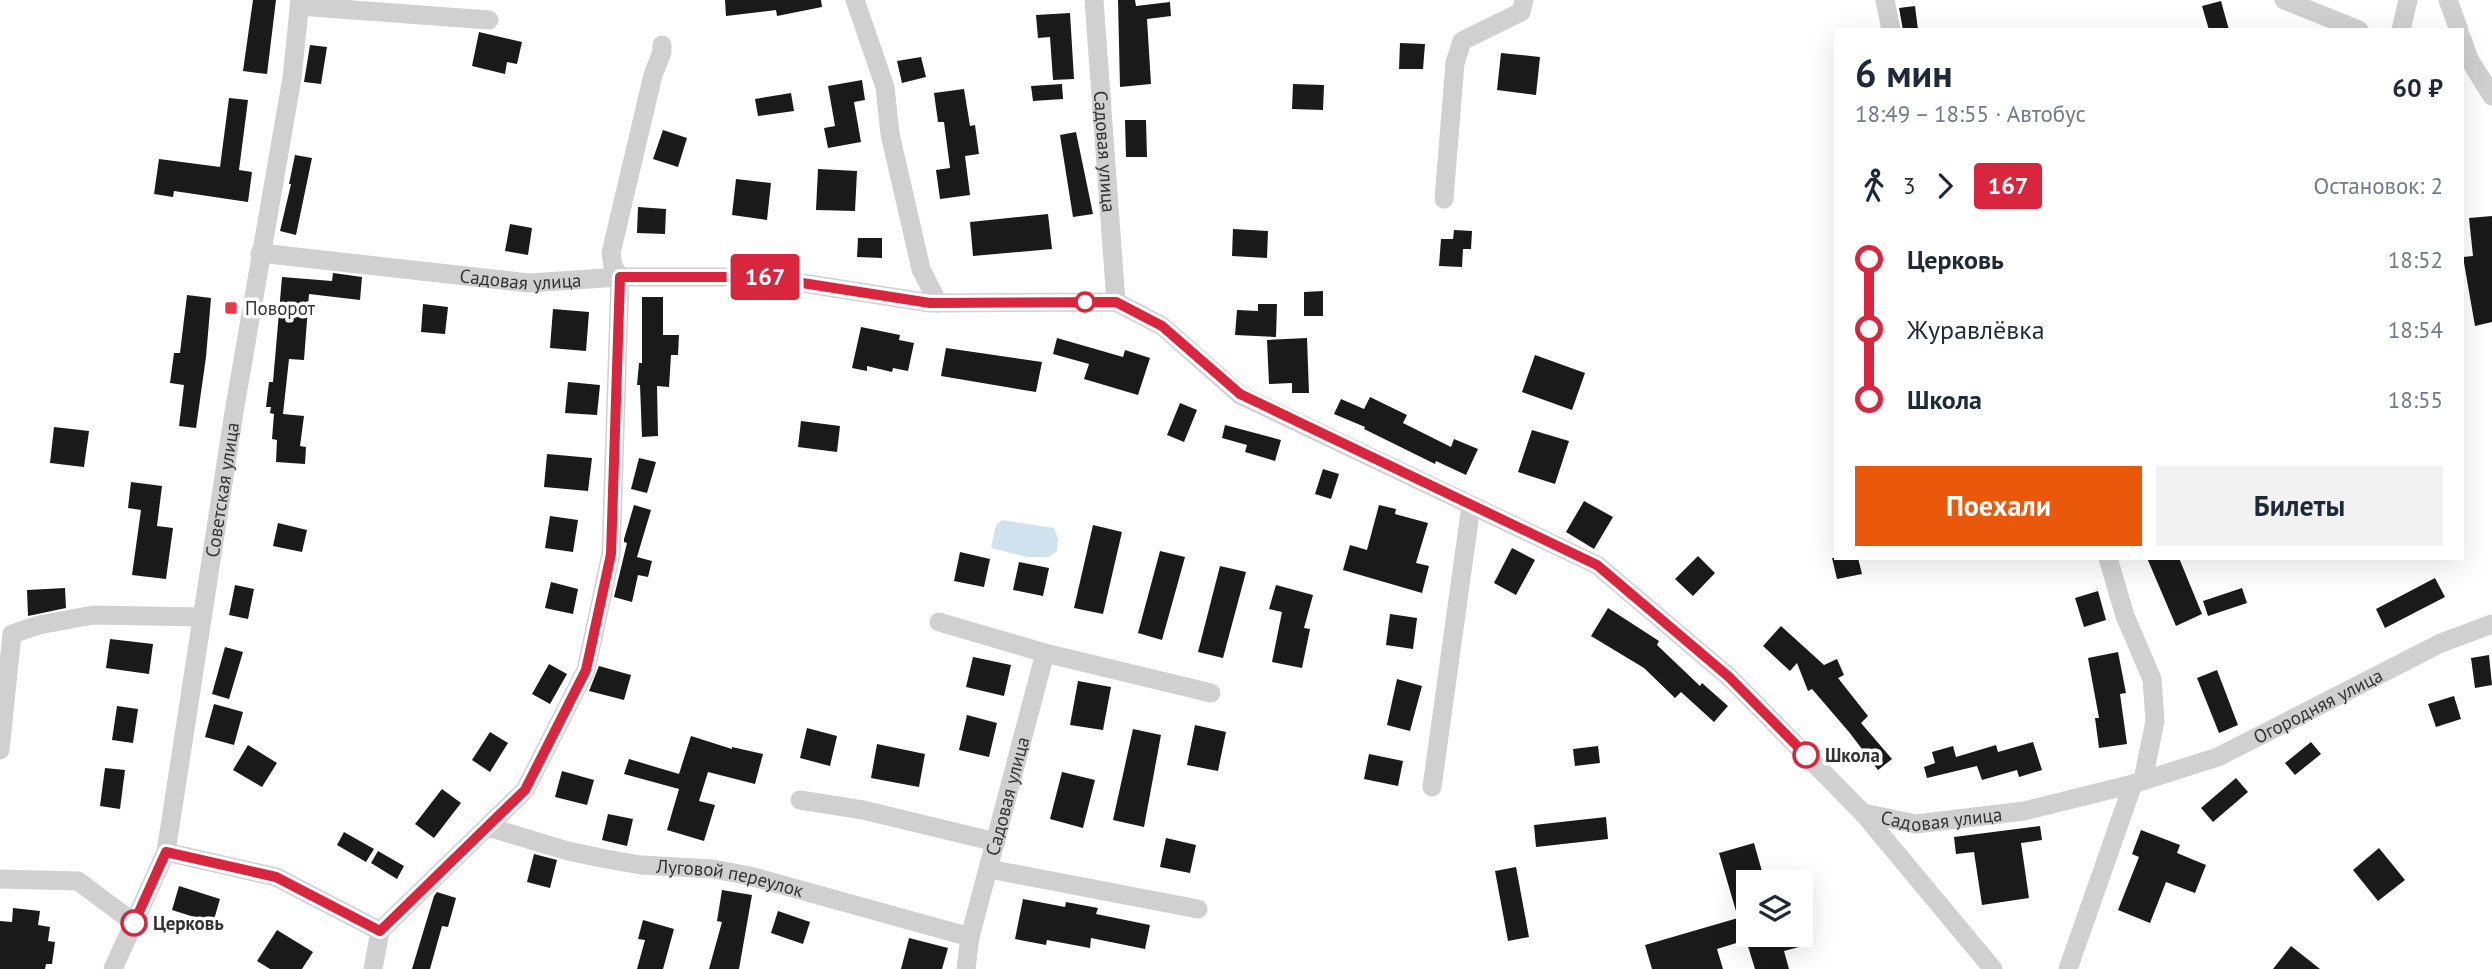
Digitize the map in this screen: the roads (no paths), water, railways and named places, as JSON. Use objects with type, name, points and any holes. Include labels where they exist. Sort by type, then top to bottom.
[{"type":"street","points":[[855,0],[885,87],[890,134],[921,269],[938,303]]},
{"type":"street","name":"Садовая улица","points":[[1094,0],[1116,302]]},
{"type":"street","points":[[1444,199],[1455,63],[1462,41],[1521,12],[1524,0]]},
{"type":"street","points":[[1885,0],[1891,28]]},
{"type":"street","points":[[2284,0],[2354,28]]},
{"type":"street","points":[[2401,28],[2408,0]]},
{"type":"street","points":[[2448,0],[2458,28]]},
{"type":"street","points":[[300,3],[489,20]]},
{"type":"street","name":"Советская улица","points":[[113,969],[166,852],[260,253],[292,78],[300,3]]},
{"type":"street","points":[[373,969],[380,931],[525,790],[586,670],[611,554],[620,277],[613,266],[611,253],[662,45]]},
{"type":"street","points":[[2464,45],[2470,68],[2492,96]]},
{"type":"street","name":"Садовая улица","points":[[260,253],[529,283],[620,277],[764,277],[938,303],[1116,302],[1162,326],[1240,394],[1597,565],[1729,677],[1863,813],[1916,824],[2024,811],[2138,782]]},
{"type":"street","points":[[1432,787],[1471,506]]},
{"type":"street","points":[[2068,969],[2138,782],[2155,721],[2152,679],[2125,617],[2109,560]]},
{"type":"street","points":[[0,750],[12,634],[39,625],[93,615],[202,617]]},
{"type":"street","points":[[939,622],[1045,653],[1211,693]]},
{"type":"street","name":"Огородняя улица","points":[[2138,782],[2218,757],[2441,643],[2492,624]]},
{"type":"street","name":"Садовая улица","points":[[966,969],[970,937],[1045,653]]},
{"type":"street","points":[[800,800],[863,810],[996,842]]},
{"type":"street","points":[[1863,813],[1993,969]]},
{"type":"street","name":"Луговой переулок","points":[[488,827],[568,851],[606,859],[641,865],[713,869],[750,876],[970,937]]},
{"type":"street","points":[[166,852],[276,877],[380,931]]},
{"type":"street","points":[[989,869],[1198,909]]},
{"type":"street","points":[[0,879],[78,881],[134,923]]},
{"type":"water","points":[[1002,520],[1054,528],[1058,539],[1057,551],[1049,557],[1027,557],[991,548],[996,525]]},
{"type":"place","name":"Поворот","points":[[231,308]]},
{"type":"place","name":"Школа","points":[[1806,755]]},
{"type":"place","name":"Церковь","points":[[134,923]]}]
